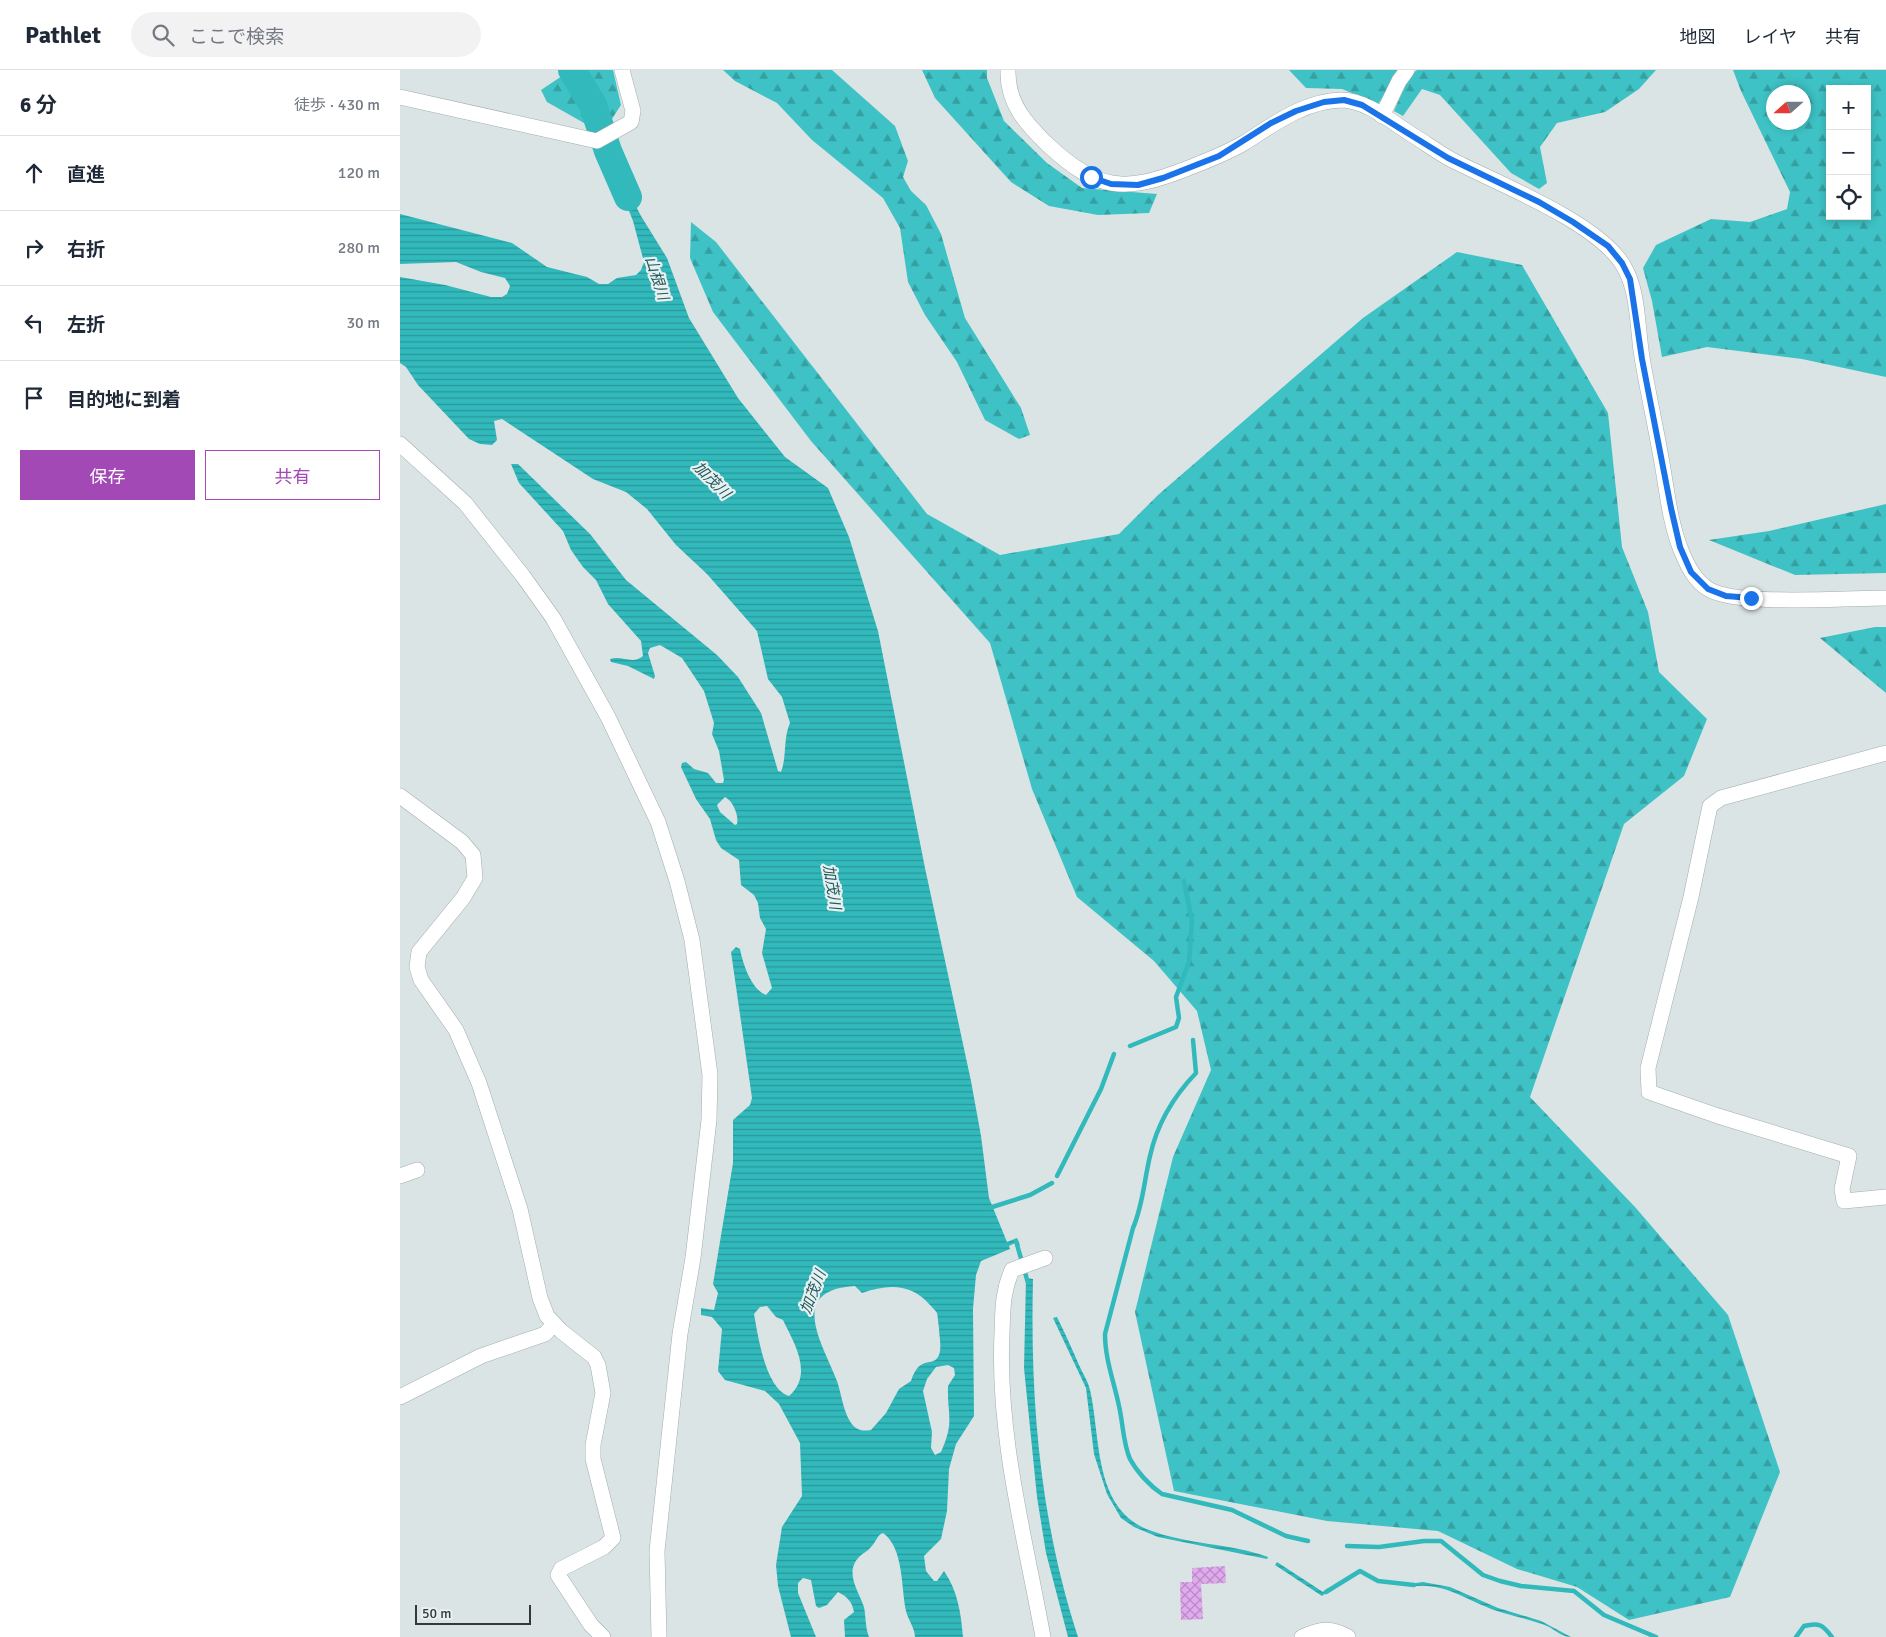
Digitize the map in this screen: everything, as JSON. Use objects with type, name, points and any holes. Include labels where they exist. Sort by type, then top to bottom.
[{"type":"street","points":[[400,97],[597,141],[631,122],[633,111],[622,70]]},
{"type":"street","points":[[1008,70],[1011,94],[1018,113],[1028,126],[1072,165],[1091,177],[1111,184],[1138,185],[1163,178],[1219,156],[1271,123],[1296,111],[1324,102],[1344,100],[1362,105],[1448,158],[1539,202],[1573,222],[1608,246],[1622,263],[1630,279],[1642,359],[1680,547],[1691,572],[1708,589],[1726,596],[1751,598],[1886,598]]},
{"type":"street","points":[[1382,116],[1399,81],[1407,70]]},
{"type":"street","points":[[400,444],[465,503],[523,576],[553,618],[608,717],[658,822],[677,881],[692,940],[710,1075],[708,1120],[693,1258],[680,1334],[658,1542],[656,1602],[659,1637]]},
{"type":"street","points":[[1886,753],[1721,798],[1710,806],[1691,897],[1648,1068],[1649,1092],[1718,1116],[1849,1156],[1842,1189],[1844,1202],[1886,1198]]},
{"type":"street","points":[[400,796],[462,842],[473,855],[476,869],[475,878],[463,898],[419,952],[417,966],[421,980],[456,1030],[478,1083],[520,1210],[540,1298],[547,1316],[554,1325],[594,1356],[602,1378],[602,1407],[593,1445],[593,1459],[613,1538],[604,1547],[561,1570],[558,1575],[591,1625],[603,1637]]},
{"type":"street","points":[[400,1176],[417,1170]]},
{"type":"street","points":[[1042,1637],[1002,1401],[1000,1357],[1004,1288],[1012,1270],[1045,1258]]},
{"type":"street","points":[[400,1397],[481,1356],[545,1334],[554,1325]]},
{"type":"street","points":[[1302,1637],[1319,1630],[1336,1630],[1348,1637]]},
{"type":"green space","points":[[571,70],[613,70],[621,105],[608,125],[591,127],[547,102],[541,90]]},
{"type":"green space","points":[[723,70],[832,70],[895,126],[908,161],[903,177],[911,191],[926,205],[941,234],[965,318],[1021,408],[1030,435],[1019,439],[985,420],[957,362],[925,315],[908,282],[900,228],[883,198],[812,140],[777,103],[735,81]]},
{"type":"green space","points":[[922,70],[987,70],[987,78],[1004,121],[1047,163],[1082,188],[1157,194],[1149,213],[1098,215],[1049,206],[1011,182],[935,98]]},
{"type":"green space","points":[[1289,70],[1401,70],[1378,104],[1342,89],[1306,88]]},
{"type":"green space","points":[[1417,70],[1656,70],[1639,89],[1605,112],[1557,123],[1540,147],[1547,183],[1539,189],[1511,173],[1440,95],[1422,89],[1403,116],[1394,111],[1409,77]]},
{"type":"green space","points":[[1733,70],[1886,70],[1886,377],[1802,359],[1707,347],[1662,357],[1652,301],[1643,268],[1656,245],[1711,219],[1750,222],[1787,209],[1790,192],[1741,91]]},
{"type":"green space","points":[[691,222],[716,242],[927,514],[1000,555],[1119,534],[1158,495],[1363,318],[1457,252],[1522,265],[1608,413],[1622,547],[1648,612],[1659,672],[1707,719],[1684,776],[1624,824],[1530,1097],[1635,1207],[1728,1315],[1780,1472],[1730,1597],[1629,1620],[1577,1587],[1517,1569],[1438,1531],[1327,1521],[1174,1491],[1135,1312],[1173,1157],[1211,1070],[1197,1011],[1154,961],[1077,897],[1032,789],[990,643],[811,441],[713,312],[690,258]]},
{"type":"green space","points":[[1886,504],[1886,573],[1795,575],[1709,540],[1769,531]]},
{"type":"green space","points":[[1875,627],[1886,627],[1886,693],[1820,638]]},
{"type":"water","name":"加茂川","points":[[613,162],[641,216],[667,258],[689,318],[738,398],[785,457],[828,488],[849,537],[878,631],[925,868],[971,1081],[981,1136],[989,1198],[1007,1242],[1017,1238],[1020,1245],[1017,1246],[1015,1243],[1009,1246],[1010,1249],[981,1261],[976,1275],[973,1309],[974,1416],[956,1444],[949,1469],[947,1511],[941,1539],[924,1556],[926,1571],[934,1581],[937,1581],[944,1571],[953,1587],[960,1611],[963,1637],[915,1637],[906,1611],[901,1569],[895,1548],[883,1533],[859,1557],[853,1569],[854,1582],[864,1607],[869,1637],[845,1637],[844,1620],[854,1612],[849,1600],[838,1592],[827,1605],[819,1608],[816,1606],[811,1580],[803,1578],[798,1583],[798,1593],[816,1637],[791,1637],[778,1586],[776,1565],[782,1527],[802,1496],[800,1443],[779,1404],[765,1391],[725,1380],[718,1371],[722,1329],[712,1317],[701,1315],[701,1308],[714,1310],[718,1293],[713,1284],[733,1163],[733,1120],[750,1105],[752,1098],[731,952],[736,947],[740,949],[743,962],[752,982],[766,995],[772,988],[762,953],[766,929],[760,918],[758,903],[754,895],[741,885],[739,860],[721,848],[716,840],[710,819],[696,799],[681,767],[682,763],[686,762],[694,769],[708,773],[716,783],[723,783],[719,751],[712,734],[714,723],[704,691],[682,658],[660,645],[650,648],[648,653],[655,676],[654,679],[628,666],[611,662],[610,659],[614,658],[639,659],[643,656],[641,641],[608,604],[596,580],[583,567],[571,550],[563,531],[519,483],[511,464],[518,464],[590,534],[626,580],[717,655],[738,677],[761,713],[778,771],[781,772],[786,735],[790,723],[782,697],[768,679],[757,631],[707,574],[676,545],[647,509],[626,492],[593,479],[502,419],[494,421],[497,440],[492,445],[480,444],[469,439],[418,385],[406,367],[400,363],[400,277],[445,285],[491,297],[502,297],[507,294],[510,286],[505,278],[481,272],[456,262],[400,264],[400,214],[512,243],[547,267],[587,277],[599,284],[608,284],[617,278],[636,275],[641,270],[644,262],[633,221],[610,163]],"holes":[[[725,797],[728,799],[736,813],[737,824],[735,825],[720,812],[717,805]],[[855,1286],[862,1293],[880,1288],[898,1287],[914,1292],[922,1297],[937,1313],[939,1355],[933,1361],[918,1367],[911,1381],[899,1389],[886,1413],[871,1430],[858,1429],[849,1419],[837,1381],[818,1336],[815,1308],[821,1297],[834,1290]],[[767,1306],[776,1317],[783,1320],[796,1348],[801,1368],[800,1378],[789,1396],[774,1383],[764,1360],[754,1314],[760,1307]],[[948,1365],[954,1368],[955,1375],[948,1386],[948,1433],[941,1452],[935,1455],[931,1448],[932,1432],[923,1391],[927,1379],[936,1367]]]},
{"type":"water","points":[[1026,1278],[1033,1279],[1033,1370],[1040,1460],[1046,1505],[1065,1593],[1078,1637],[1068,1637],[1046,1553],[1037,1497],[1024,1368]]},
{"type":"water","points":[[1057,1317],[1089,1387],[1103,1470],[1109,1489],[1118,1506],[1131,1520],[1149,1530],[1179,1539],[1254,1552],[1268,1557],[1267,1559],[1158,1537],[1134,1527],[1121,1518],[1107,1494],[1094,1454],[1086,1388],[1053,1318]]},
{"type":"water","points":[[1277,1562],[1323,1592],[1328,1588],[1330,1590],[1322,1596],[1275,1565]]},
{"type":"water","points":[[1423,1582],[1450,1587],[1498,1608],[1541,1621],[1571,1637],[1561,1635],[1541,1624],[1494,1610],[1454,1592],[1433,1587],[1410,1587],[1409,1584]]},
{"type":"building","points":[[1225,1566],[1226,1583],[1201,1584],[1203,1619],[1181,1620],[1180,1582],[1192,1582],[1192,1568]]},
{"type":"waterway","name":"山根川","points":[[572,70],[593,105],[608,151],[628,197]]},
{"type":"waterway","points":[[1130,1046],[1176,1027],[1179,1018],[1176,997],[1189,962],[1192,921],[1184,881]]},
{"type":"waterway","points":[[1193,1040],[1196,1073],[1173,1101],[1153,1144],[1139,1211],[1105,1334],[1108,1361],[1126,1446],[1130,1459],[1136,1469],[1148,1483],[1162,1494],[1232,1510],[1286,1536],[1308,1541]]},
{"type":"waterway","points":[[1057,1176],[1101,1089],[1114,1054]]},
{"type":"waterway","points":[[989,1208],[1030,1195],[1052,1183]]},
{"type":"waterway","points":[[1016,1241],[1028,1283]]},
{"type":"waterway","points":[[1347,1546],[1379,1547],[1424,1541],[1441,1541],[1483,1575],[1521,1586],[1574,1591],[1604,1615],[1656,1637]]},
{"type":"waterway","points":[[1326,1592],[1360,1571],[1378,1581],[1414,1585]]},
{"type":"waterway","points":[[1796,1637],[1804,1626],[1813,1624],[1823,1627],[1832,1637]]},
{"type":"route","points":[[1091,177],[1111,184],[1138,185],[1163,178],[1219,156],[1244,142],[1271,123],[1296,111],[1324,102],[1344,100],[1362,105],[1448,158],[1539,202],[1573,222],[1608,246],[1622,263],[1630,279],[1642,359],[1671,508],[1680,547],[1691,572],[1708,589],[1726,596],[1751,598]]}]
